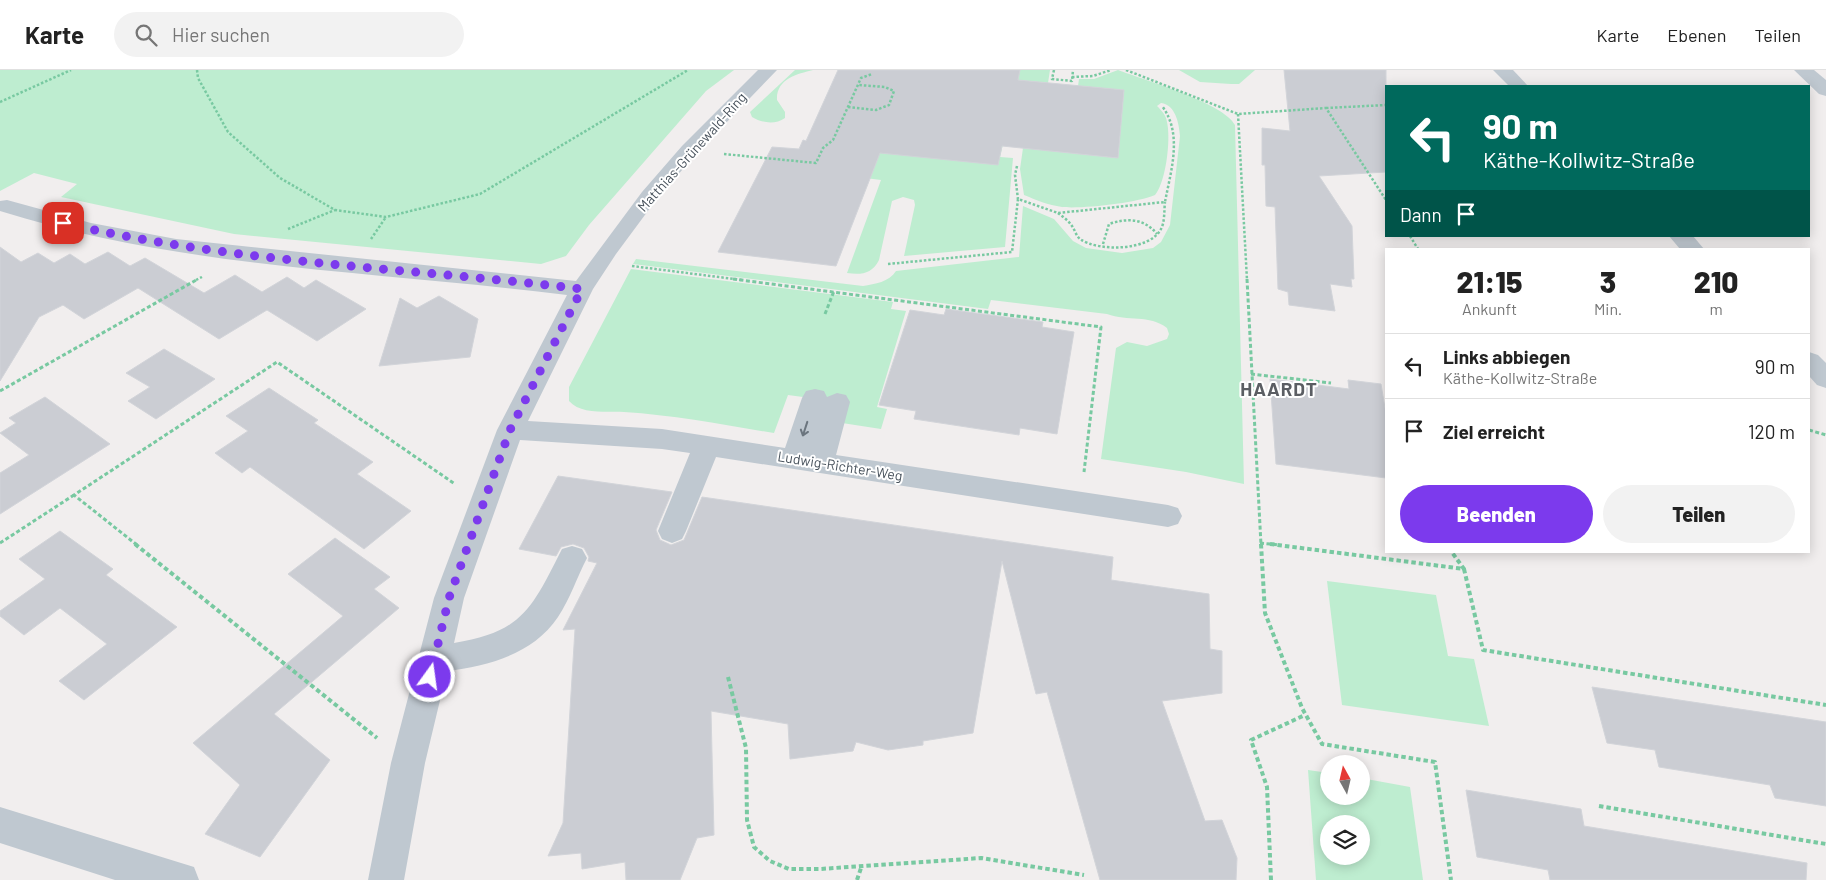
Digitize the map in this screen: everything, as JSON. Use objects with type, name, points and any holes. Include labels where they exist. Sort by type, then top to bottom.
[{"type":"street","name":"Matthias-Grünewald-Ring","points":[[386,880],[408,763],[449,598],[510,430],[582,289],[601,262],[649,196],[689,150],[768,70]]},
{"type":"street","points":[[1502,70],[1518,85]]},
{"type":"street","points":[[1804,70],[1826,90]]},
{"type":"street","points":[[7,206],[47,220],[126,238],[241,255],[494,278],[582,289]]},
{"type":"street","points":[[1681,237],[1692,248]]},
{"type":"street","points":[[1810,362],[1826,379]]},
{"type":"street","points":[[807,461],[826,400]]},
{"type":"street","name":"Ludwig-Richter-Weg","points":[[510,430],[653,438],[707,445],[1168,516]]},
{"type":"street","points":[[672,531],[707,445]]},
{"type":"street","points":[[434,659],[490,651],[532,628],[548,607],[572,558]]},
{"type":"street","points":[[0,825],[125,866],[181,880]]},
{"type":"path","points":[[0,102],[71,70]]},
{"type":"path","points":[[197,70],[198,78],[228,132],[280,178],[335,210],[386,217],[480,194],[688,70]]},
{"type":"path","points":[[1054,70],[1052,79],[1072,81],[1073,70]]},
{"type":"path","points":[[1072,76],[1092,76],[1111,70]]},
{"type":"path","points":[[1126,70],[1238,114],[1385,105]]},
{"type":"path","points":[[689,150],[816,163],[823,148],[833,140],[861,78],[872,74]]},
{"type":"path","points":[[848,107],[876,110],[889,106],[894,91],[885,87],[858,85]]},
{"type":"path","points":[[1018,199],[1058,213],[1072,225],[1079,238],[1088,243],[1122,248],[1143,244],[1152,240],[1162,228],[1174,136],[1169,113],[1162,106]]},
{"type":"path","points":[[1326,108],[1385,198]]},
{"type":"path","points":[[1238,114],[1265,613],[1305,715],[1322,744],[1435,762],[1451,880]]},
{"type":"path","points":[[888,264],[1012,252],[1018,199],[1015,175],[1017,166]]},
{"type":"path","points":[[1058,213],[1165,202]]},
{"type":"path","points":[[1103,244],[1109,224],[1120,220],[1144,222],[1157,234]]},
{"type":"path","points":[[1411,237],[1417,248]]},
{"type":"path","points":[[0,391],[241,255]]},
{"type":"path","points":[[601,262],[1101,327],[1080,502]]},
{"type":"path","points":[[825,314],[834,292]]},
{"type":"path","points":[[0,543],[276,362],[483,502]]},
{"type":"path","points":[[1251,374],[1330,383]]},
{"type":"path","points":[[1810,430],[1826,435]]},
{"type":"path","points":[[74,495],[408,763]]},
{"type":"path","points":[[1260,543],[1464,569]]},
{"type":"path","points":[[1452,553],[1464,569],[1482,650],[1826,705]]},
{"type":"path","points":[[728,677],[746,748],[747,820],[754,848],[770,861],[789,869],[861,868],[898,863],[981,858],[1084,875]]},
{"type":"path","points":[[1271,880],[1267,786],[1251,740],[1305,715]]},
{"type":"path","points":[[1600,806],[1826,844]]},
{"type":"path","points":[[857,880],[861,868]]},
{"type":"green space","points":[[0,70],[734,70],[706,91],[589,225],[566,256],[541,264],[234,234],[61,197],[77,184],[34,173],[0,191]]},
{"type":"green space","points":[[795,70],[813,70],[794,76],[780,87],[777,100],[785,112],[785,118],[777,122],[769,122],[760,121],[752,117],[750,112]]},
{"type":"green space","points":[[998,70],[1050,70],[1048,83],[1018,80],[1000,157],[1013,158],[1005,247],[904,256],[915,205],[914,200],[903,197],[892,201],[879,260],[876,265],[866,272],[857,274],[847,273],[881,180],[865,178],[899,88]]},
{"type":"green space","points":[[1118,70],[1200,101],[1228,117],[1235,125],[1244,484],[1186,472],[1101,459],[1116,348],[1127,342],[1147,346],[1167,339],[1169,334],[1167,328],[1153,321],[991,300],[988,309],[633,264],[636,259],[863,286],[886,280],[896,271],[1019,257],[1023,206],[1054,219],[1073,241],[1086,248],[1122,253],[1153,248],[1161,242],[1170,225],[1180,136],[1176,116],[1166,104],[1161,103],[1157,106],[1166,117],[1168,139],[1165,171],[1155,195],[1123,203],[1062,207],[1024,195],[1020,169],[1023,148],[1118,158],[1124,90],[1078,86],[1079,79],[1094,79]]},
{"type":"green space","points":[[1179,70],[1255,70],[1239,84],[1231,84],[1200,82]]},
{"type":"green space","points":[[631,269],[893,302],[891,309],[906,311],[877,407],[887,409],[881,429],[842,423],[848,403],[788,395],[774,433],[662,415],[587,410],[574,405],[569,401],[569,387]]},
{"type":"green space","points":[[1327,581],[1436,595],[1448,656],[1474,659],[1489,726],[1342,705]]},
{"type":"green space","points":[[1308,770],[1320,772],[1320,805],[1370,805],[1370,780],[1410,787],[1423,880],[1316,880]]},
{"type":"building","points":[[838,70],[1020,70],[1018,80],[1124,90],[1118,158],[1002,146],[998,165],[880,153],[836,266],[718,252],[772,147],[799,149],[803,140],[806,141]]},
{"type":"building","points":[[1284,70],[1386,70],[1385,172],[1319,176],[1352,226],[1354,279],[1351,279],[1352,287],[1330,284],[1335,311],[1289,305],[1288,292],[1278,289],[1275,207],[1266,206],[1265,165],[1262,165],[1262,128],[1290,131]]},
{"type":"building","points":[[0,247],[21,262],[38,253],[54,263],[70,254],[85,264],[108,252],[130,266],[145,258],[204,293],[235,275],[262,292],[287,277],[304,288],[316,280],[366,309],[317,341],[267,310],[219,339],[138,288],[84,319],[63,305],[39,317],[0,381]]},
{"type":"building","points":[[439,296],[478,319],[470,357],[379,366],[400,298],[417,308]]},
{"type":"building","points":[[946,309],[1043,322],[1042,327],[1074,332],[1057,434],[1020,428],[1019,435],[914,419],[916,411],[879,405],[910,310],[944,315]]},
{"type":"building","points":[[164,349],[215,379],[156,419],[128,401],[150,387],[126,373]]},
{"type":"building","points":[[1270,379],[1349,389],[1348,380],[1381,384],[1385,408],[1385,478],[1276,464]]},
{"type":"building","points":[[269,388],[318,420],[314,423],[373,462],[357,474],[411,511],[364,549],[250,467],[242,473],[215,453],[248,431],[226,416]]},
{"type":"building","points":[[45,397],[110,444],[0,514],[0,473],[29,455],[0,433],[16,423],[9,418]]},
{"type":"building","points":[[558,476],[672,492],[656,530],[660,540],[671,545],[684,540],[702,497],[1113,557],[1111,580],[1209,594],[1210,649],[1222,651],[1222,693],[1162,701],[1205,821],[1222,820],[1237,858],[1236,880],[1100,880],[1047,692],[1036,694],[1002,561],[973,733],[923,741],[923,745],[888,750],[856,742],[853,751],[790,759],[788,724],[711,711],[714,835],[697,838],[680,880],[626,880],[625,862],[582,869],[581,853],[548,856],[563,823],[575,629],[563,630],[597,563],[588,561],[589,557],[584,548],[573,544],[561,547],[556,556],[519,549]]},
{"type":"building","points":[[60,531],[113,569],[106,575],[177,627],[84,700],[59,681],[107,644],[60,608],[24,635],[0,616],[0,611],[45,579],[19,559]]},
{"type":"building","points":[[335,538],[390,577],[374,589],[399,608],[274,714],[330,760],[260,857],[205,834],[240,785],[193,743],[343,616],[288,574]]},
{"type":"building","points":[[1592,687],[1826,722],[1826,806],[1775,798],[1770,785],[1659,767],[1655,750],[1607,743]]},
{"type":"building","points":[[1466,790],[1581,809],[1584,826],[1807,863],[1806,880],[1550,880],[1548,870],[1477,857]]},
{"type":"district","name":"HAARDT","points":[[1279,389]]},
{"type":"route","points":[[63,223],[126,238],[241,255],[504,279],[582,289],[510,430],[449,598],[430,677]]}]
